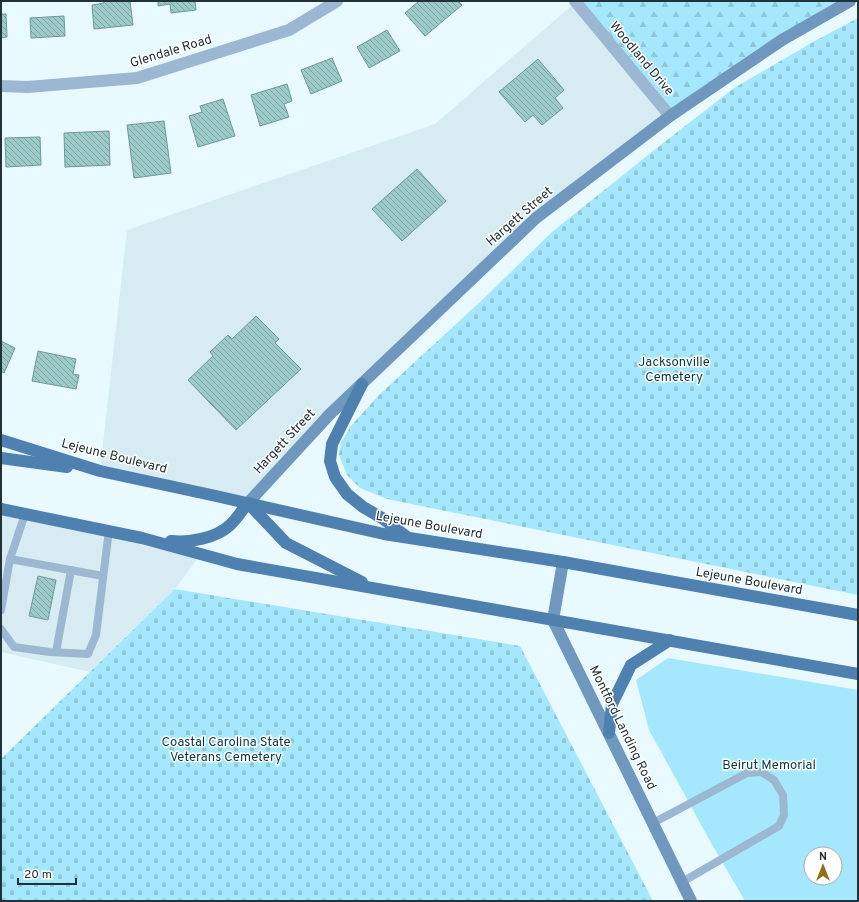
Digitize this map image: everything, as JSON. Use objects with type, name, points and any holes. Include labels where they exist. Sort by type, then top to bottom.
[{"type":"main road","name":"Hargett Street","points":[[248,503],[330,414],[536,218],[670,116],[782,40],[850,1]]},
{"type":"main road","points":[[362,384],[332,444],[330,461],[335,478],[347,494],[408,538]]},
{"type":"main road","name":"Lejeune Boulevard","points":[[1,440],[100,471],[384,534],[563,562],[858,616]]},
{"type":"main road","points":[[1,458],[100,471]]},
{"type":"main road","points":[[142,538],[180,542],[221,532],[231,524],[248,503],[286,543],[374,588]]},
{"type":"main road","points":[[1,509],[109,530],[237,564],[858,674]]},
{"type":"main road","points":[[554,620],[563,562]]},
{"type":"main road","name":"Montford Landing Road","points":[[554,620],[691,901]]},
{"type":"main road","points":[[609,733],[612,704],[631,665],[670,640]]},
{"type":"street","name":"Glendale Road","points":[[1,86],[28,87],[137,78],[289,30],[337,1]]},
{"type":"street","name":"Woodland Drive","points":[[575,1],[670,116]]},
{"type":"lane","points":[[1,610],[10,559],[25,514]]},
{"type":"lane","points":[[1,629],[14,647],[88,654],[96,635],[109,530]]},
{"type":"lane","points":[[10,559],[103,576]]},
{"type":"lane","points":[[56,652],[71,570]]},
{"type":"lane","points":[[653,823],[747,773],[761,772],[774,780],[783,795],[784,815],[779,826],[682,882]]},
{"type":"shaded area","points":[[576,2],[670,116],[536,218],[248,503],[100,471],[127,230],[435,124]]},
{"type":"shaded area","points":[[1,509],[201,554],[175,589],[90,672],[1,652]]},
{"type":"green space","points":[[575,1],[850,1],[670,116]]},
{"type":"green space","name":"Jacksonville Cemetery","points":[[858,18],[858,595],[387,499],[360,488],[347,475],[339,455],[341,443],[350,427],[379,395],[480,302],[552,232],[734,88],[813,42]]},
{"type":"green space","name":"Coastal Carolina State Veterans Cemetery","points":[[175,589],[520,646],[653,901],[1,901],[1,759]]},
{"type":"green space","name":"Beirut Memorial","points":[[668,658],[858,690],[858,901],[745,901],[649,730],[636,680]]},
{"type":"building","points":[[104,1],[130,1],[133,25],[94,29],[92,5],[104,3]]},
{"type":"building","points":[[158,1],[195,1],[196,10],[171,13],[170,4],[158,6]]},
{"type":"building","points":[[419,1],[458,1],[462,5],[425,36],[405,13]]},
{"type":"building","points":[[1,14],[6,14],[7,37],[1,38]]},
{"type":"building","points":[[64,16],[65,36],[31,38],[30,18]]},
{"type":"building","points":[[387,30],[400,51],[369,68],[357,47]]},
{"type":"building","points":[[332,58],[342,81],[311,94],[301,70]]},
{"type":"building","points":[[538,59],[564,90],[555,98],[563,108],[542,125],[533,115],[525,122],[499,92]]},
{"type":"building","points":[[287,84],[292,101],[284,104],[289,117],[260,126],[251,95]]},
{"type":"building","points":[[223,99],[235,136],[198,147],[189,116],[202,112],[200,106]]},
{"type":"building","points":[[164,121],[171,173],[134,178],[127,125]]},
{"type":"building","points":[[109,131],[110,165],[65,167],[64,133]]},
{"type":"building","points":[[40,137],[41,165],[6,167],[5,138]]},
{"type":"building","points":[[417,169],[446,201],[402,241],[372,209]]},
{"type":"building","points":[[256,316],[279,339],[275,343],[301,369],[236,430],[188,380],[213,356],[210,352],[228,335],[232,339]]},
{"type":"building","points":[[1,341],[15,348],[4,373],[1,371]]},
{"type":"building","points":[[38,351],[76,359],[73,374],[79,375],[76,389],[32,381]]},
{"type":"building","points":[[38,576],[56,580],[48,620],[29,616]]}]
